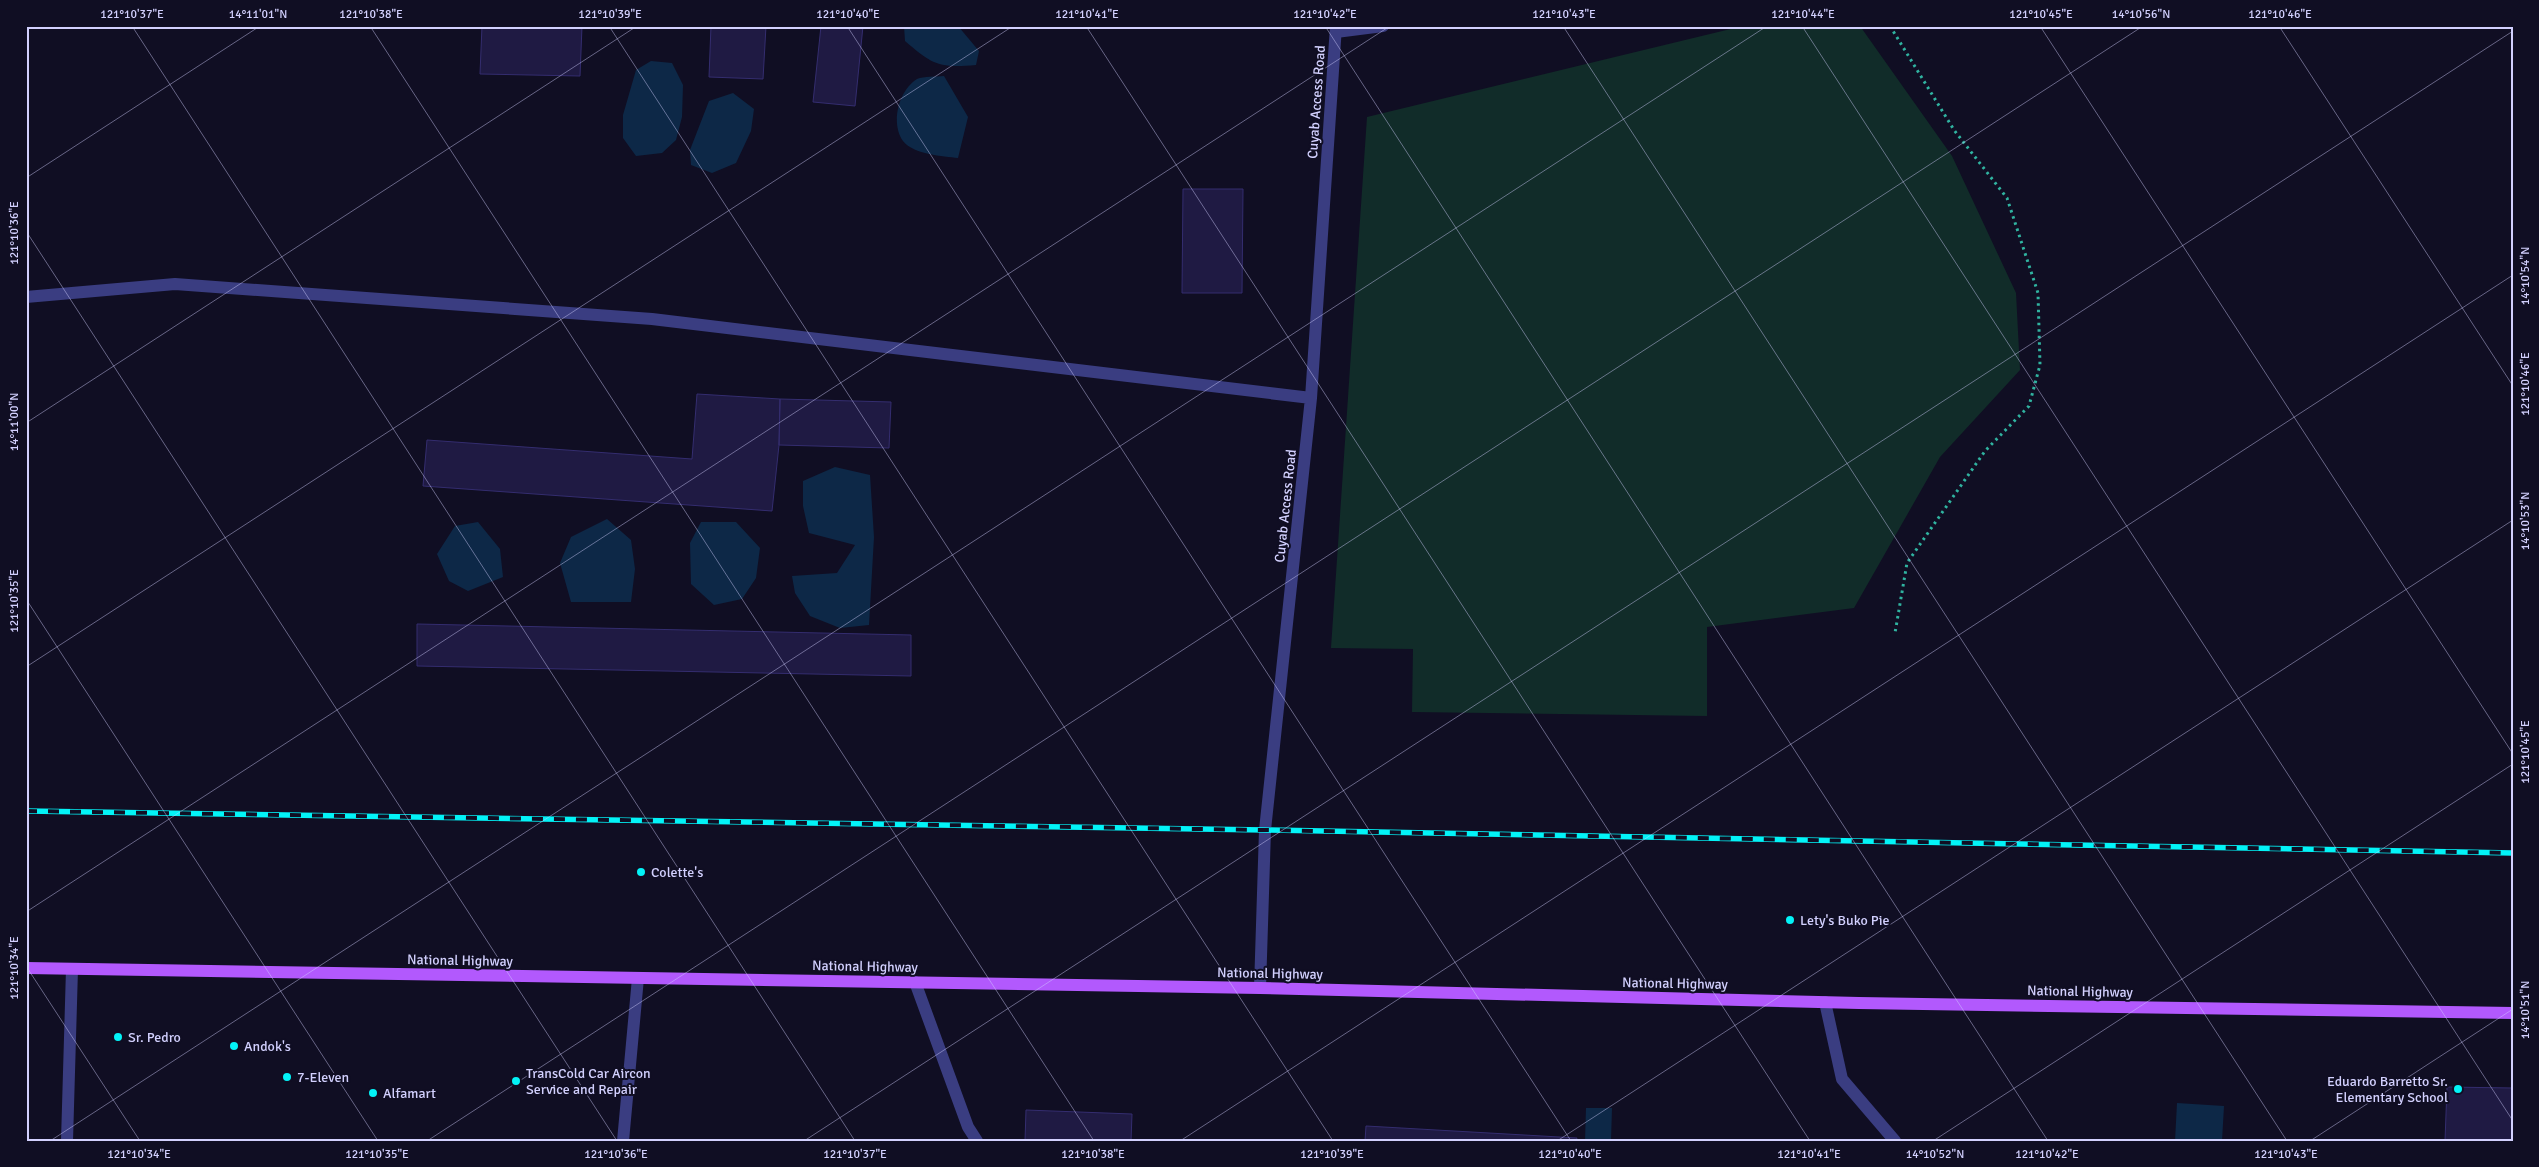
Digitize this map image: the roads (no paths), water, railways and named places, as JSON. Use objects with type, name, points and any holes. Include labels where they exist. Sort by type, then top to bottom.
[{"type":"main road","name":"National Highway","points":[[26,968],[1260,988],[1825,1002],[2513,1012]]},
{"type":"street","points":[[1336,29],[1383,26]]},
{"type":"street","name":"Cuyab Access Road","points":[[1260,988],[1265,830],[1311,398],[1336,29]]},
{"type":"street","points":[[26,297],[175,284],[652,319],[1311,398]]},
{"type":"street","points":[[67,1141],[72,969]]},
{"type":"street","points":[[622,1141],[638,978]]},
{"type":"street","points":[[915,982],[968,1127],[976,1141]]},
{"type":"street","points":[[1825,1002],[1842,1079],[1895,1141]]},
{"type":"water","points":[[904,26],[958,26],[979,51],[976,65],[953,66],[930,60],[905,41]]},
{"type":"water","points":[[651,61],[672,63],[683,85],[682,117],[676,140],[662,153],[636,156],[623,138],[623,115],[636,70]]},
{"type":"water","points":[[944,76],[968,117],[958,158],[929,154],[908,146],[899,134],[897,125],[898,107],[905,91],[911,84],[920,78]]},
{"type":"water","points":[[733,93],[754,109],[751,131],[736,163],[712,173],[691,165],[690,150],[709,101]]},
{"type":"water","points":[[835,467],[870,475],[874,537],[869,625],[840,628],[810,616],[795,593],[792,576],[837,573],[855,545],[809,533],[803,506],[803,481]]},
{"type":"water","points":[[607,519],[631,540],[635,569],[631,602],[571,602],[560,563],[571,537]]},
{"type":"water","points":[[478,522],[500,549],[503,577],[468,591],[449,581],[437,554],[455,526]]},
{"type":"water","points":[[701,522],[736,522],[760,548],[756,578],[742,599],[714,605],[691,584],[690,543]]},
{"type":"water","points":[[2177,1103],[2224,1106],[2222,1141],[2175,1141]]},
{"type":"water","points":[[1586,1108],[1612,1108],[1611,1141],[1585,1141]]},
{"type":"railway","points":[[26,811],[1265,830],[2513,853]]},
{"type":"place","name":"Colette's","points":[[641,872]]},
{"type":"place","name":"Lety's Buko Pie","points":[[1790,920]]},
{"type":"place","name":"Sr. Pedro","points":[[118,1037]]},
{"type":"place","name":"Andok's","points":[[234,1046]]},
{"type":"place","name":"7-Eleven","points":[[287,1077]]},
{"type":"place","name":"TransCold Car Aircon Service and Repair","points":[[516,1081]]},
{"type":"place","name":"Eduardo Barretto Sr. Elementary School","points":[[2458,1089]]},
{"type":"place","name":"Alfamart","points":[[373,1093]]}]
